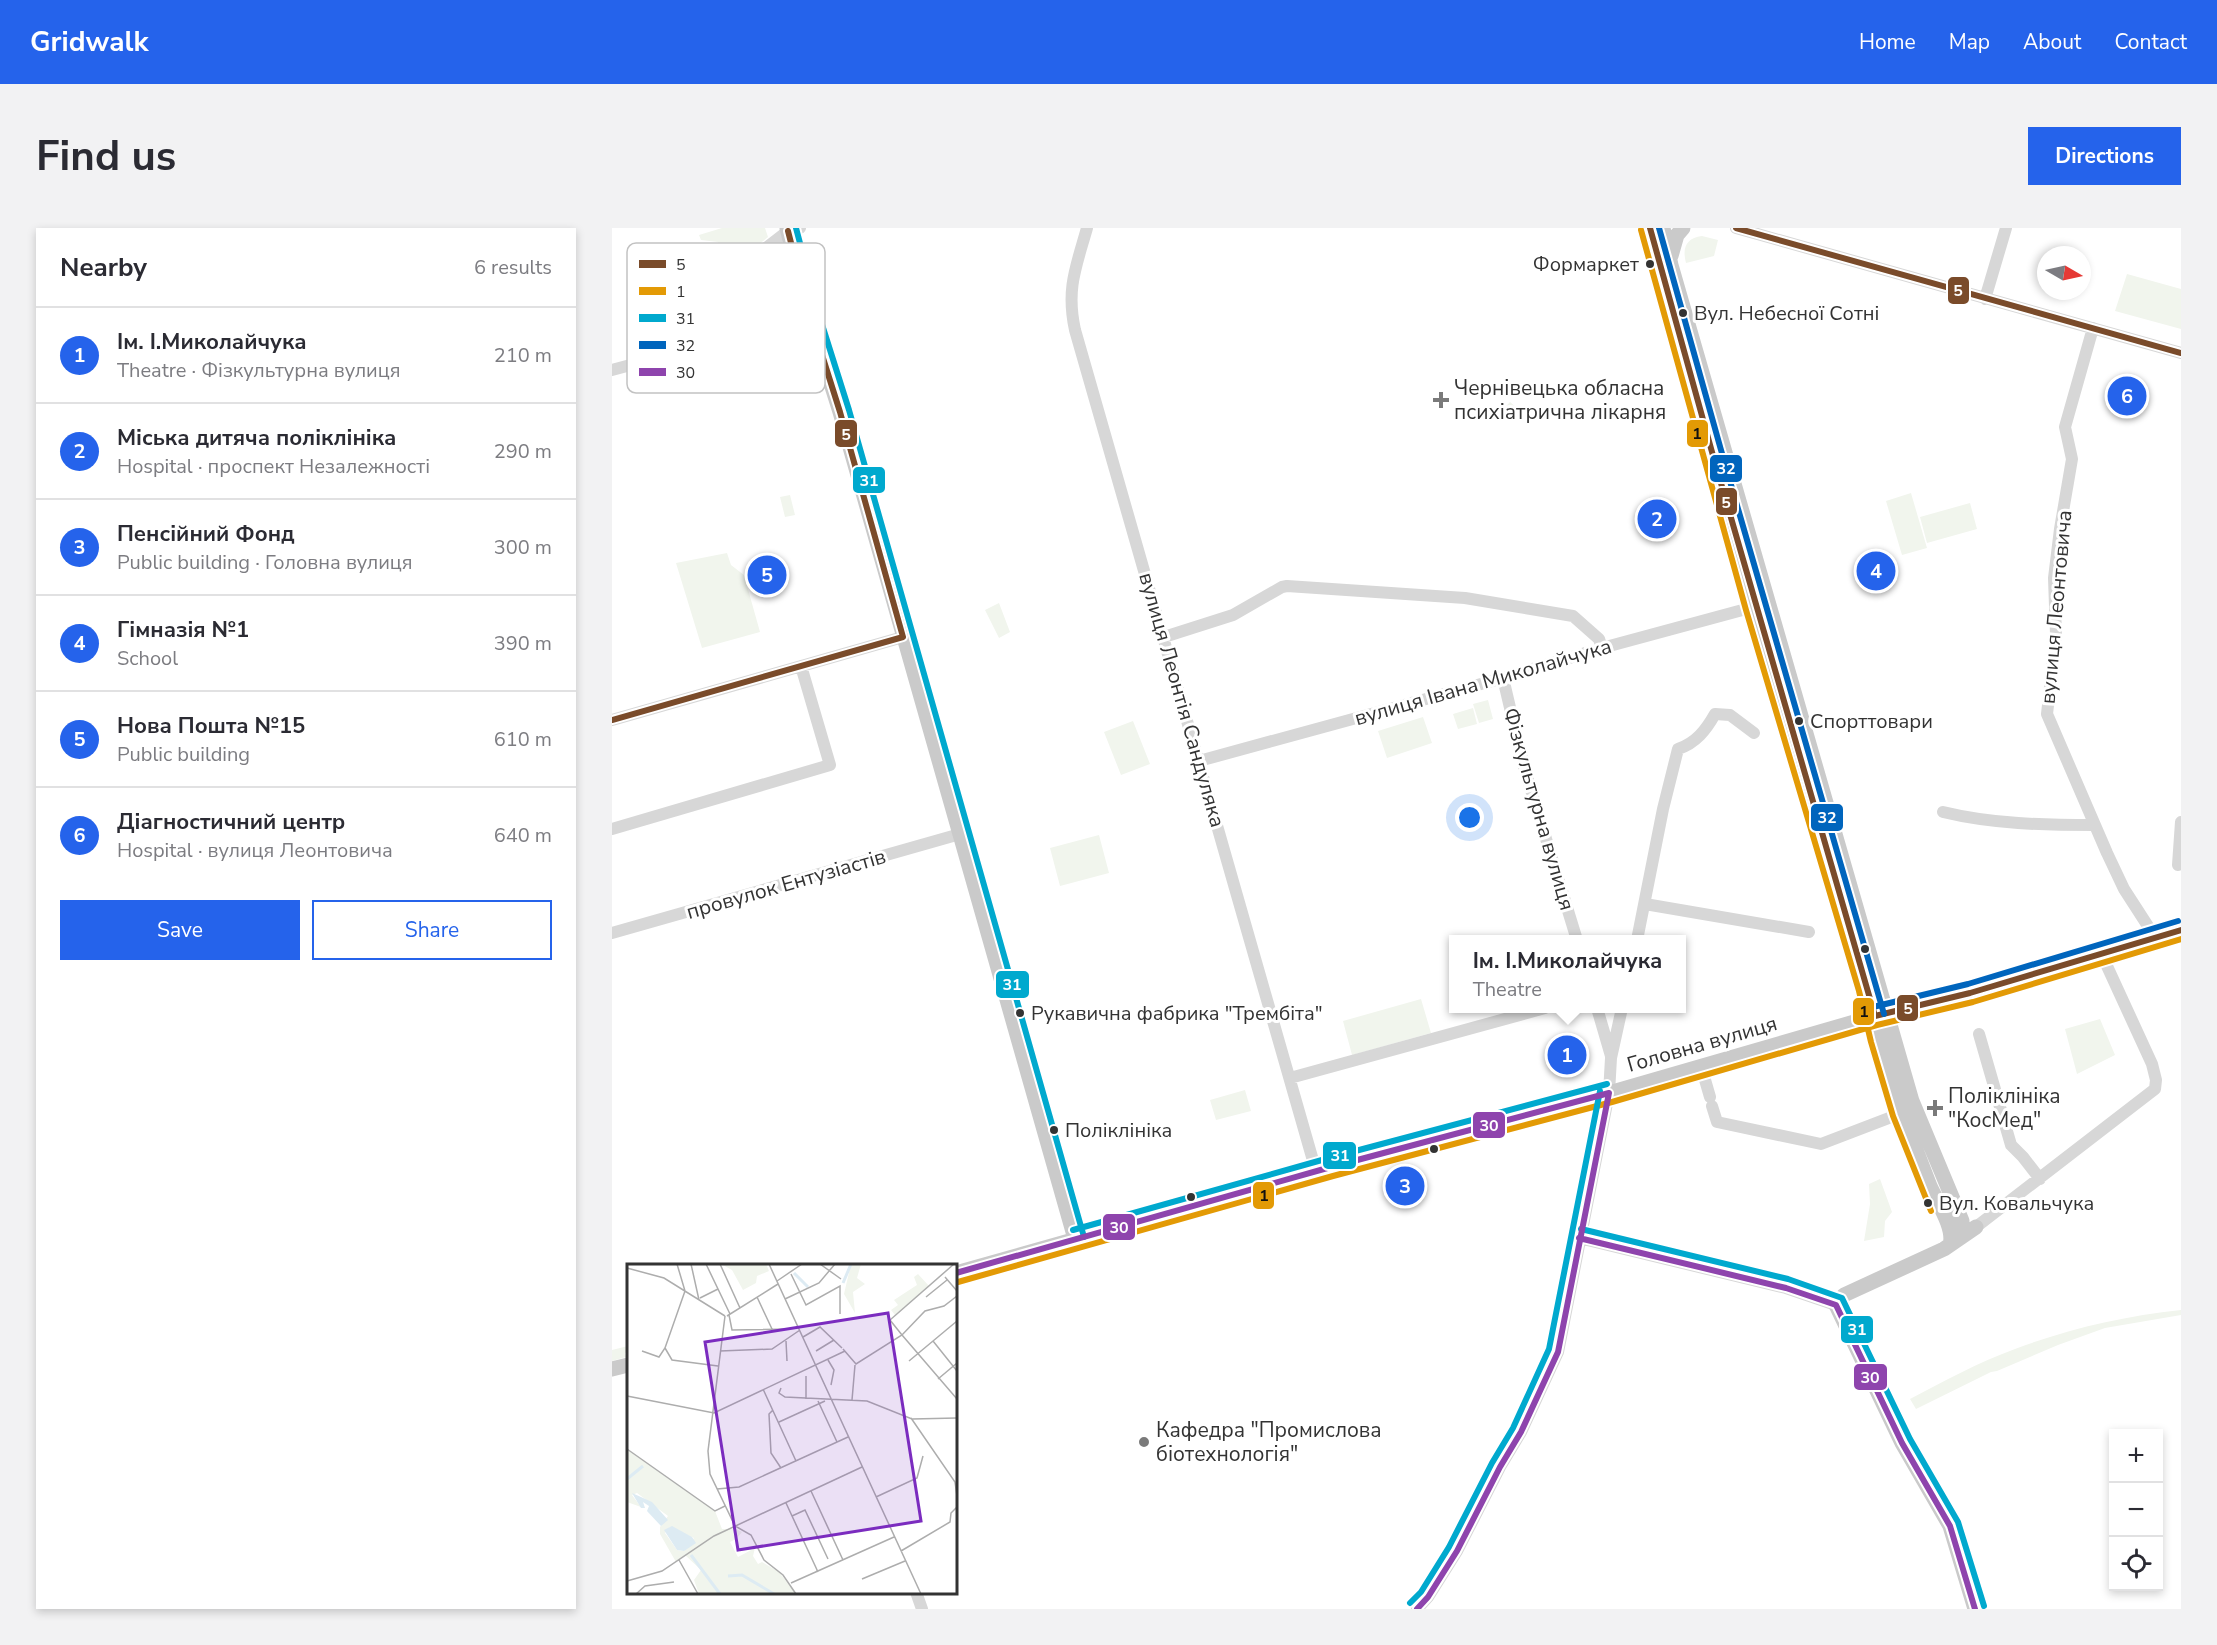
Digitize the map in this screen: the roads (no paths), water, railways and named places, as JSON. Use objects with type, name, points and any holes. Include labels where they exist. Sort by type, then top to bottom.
[{"type":"main road","points":[[1650,228],[1881,1015],[1962,1232]]},
{"type":"main road","points":[[1663,228],[1761,605]]},
{"type":"main road","points":[[1671,265],[1673,244],[1683,228]]},
{"type":"main road","points":[[825,364],[1075,1239]]},
{"type":"main road","name":"Головна вулиця","points":[[957,1273],[1316,1171],[1609,1093],[1881,1015],[1970,993],[2181,930]]},
{"type":"main road","points":[[1881,1015],[1902,1113],[1935,1198],[1952,1233],[1962,1232]]},
{"type":"main road","points":[[1962,1232],[1844,1295],[1836,1305],[1902,1443],[1950,1526],[1975,1609]]},
{"type":"main road","points":[[612,1370],[627,1365]]},
{"type":"street","name":"вулиця Леонтія Сандуляка","points":[[1087,228],[1072,283],[1070,308],[1316,1171]]},
{"type":"street","points":[[1736,228],[2181,353]]},
{"type":"street","points":[[1985,299],[2006,228]]},
{"type":"street","points":[[773,243],[792,229]]},
{"type":"street","name":"вулиця Леонтовича","points":[[2093,328],[2065,428],[2072,459],[2054,578],[2056,634],[2047,714],[2124,889],[2155,938]]},
{"type":"street","points":[[612,370],[627,366]]},
{"type":"street","points":[[1164,637],[1233,615],[1282,587],[1294,586],[1338,591],[1466,598],[1573,616],[1599,639],[1602,648]]},
{"type":"street","name":"вулиця Івана Миколайчука","points":[[1199,761],[1761,605]]},
{"type":"street","points":[[612,720],[903,637]]},
{"type":"street","points":[[612,829],[830,765],[801,666]]},
{"type":"street","name":"Фізкультурна вулиця","points":[[1503,678],[1524,767],[1576,935]]},
{"type":"street","points":[[1638,935],[1663,809],[1678,749],[1705,732],[1715,714],[1730,715],[1754,734]]},
{"type":"street","points":[[1943,812],[1968,819],[2049,825],[2094,825]]},
{"type":"street","points":[[2178,865],[2181,822]]},
{"type":"street","name":"провулок Ентузіастів","points":[[612,933],[960,834]]},
{"type":"street","points":[[1645,904],[1809,932]]},
{"type":"street","points":[[1962,1232],[2040,1179],[2155,1089],[2156,1080],[2152,1064],[2101,953]]},
{"type":"street","points":[[1290,1078],[1527,1013]]},
{"type":"street","points":[[1599,1013],[1611,1058]]},
{"type":"street","points":[[1417,1609],[1428,1598],[1453,1558],[1500,1467],[1521,1432],[1558,1352],[1609,1093],[1611,1058],[1621,1013]]},
{"type":"street","points":[[1979,1034],[2011,1145],[2040,1179]]},
{"type":"street","points":[[1701,1066],[1717,1122],[1821,1144],[1902,1113]]},
{"type":"street","points":[[1579,1238],[1786,1288],[1836,1305]]},
{"type":"street","points":[[916,1594],[922,1609]]},
{"type":"place","name":"Формаркет","points":[[1650,264]]},
{"type":"place","name":"Вул. Небесної Сотні","points":[[1683,313]]},
{"type":"place","name":"Діагностичний центр","points":[[2127,396]]},
{"type":"place","name":"Чернівецька обласна психіатрична лікарня","points":[[1441,400]]},
{"type":"place","name":"Міська дитяча поліклініка","points":[[1657,519]]},
{"type":"place","name":"Гімназія №1","points":[[1876,571]]},
{"type":"place","name":"Нова Пошта №15","points":[[767,575]]},
{"type":"place","name":"Спорттовари","points":[[1799,721]]},
{"type":"place","name":"Рукавична фабрика \"Трембіта\"","points":[[1020,1013]]},
{"type":"place","name":"Ім. І.Миколайчука","points":[[1567,1055]]},
{"type":"place","name":"Поліклініка \"КосМед\"","points":[[1935,1108]]},
{"type":"place","name":"Поліклініка","points":[[1054,1130]]},
{"type":"place","name":"Пенсійний Фонд","points":[[1405,1186]]},
{"type":"place","name":"Вул. Ковальчука","points":[[1928,1203]]},
{"type":"place","name":"Кафедра \"Промислова біотехнологія\"","points":[[1144,1442]]}]
